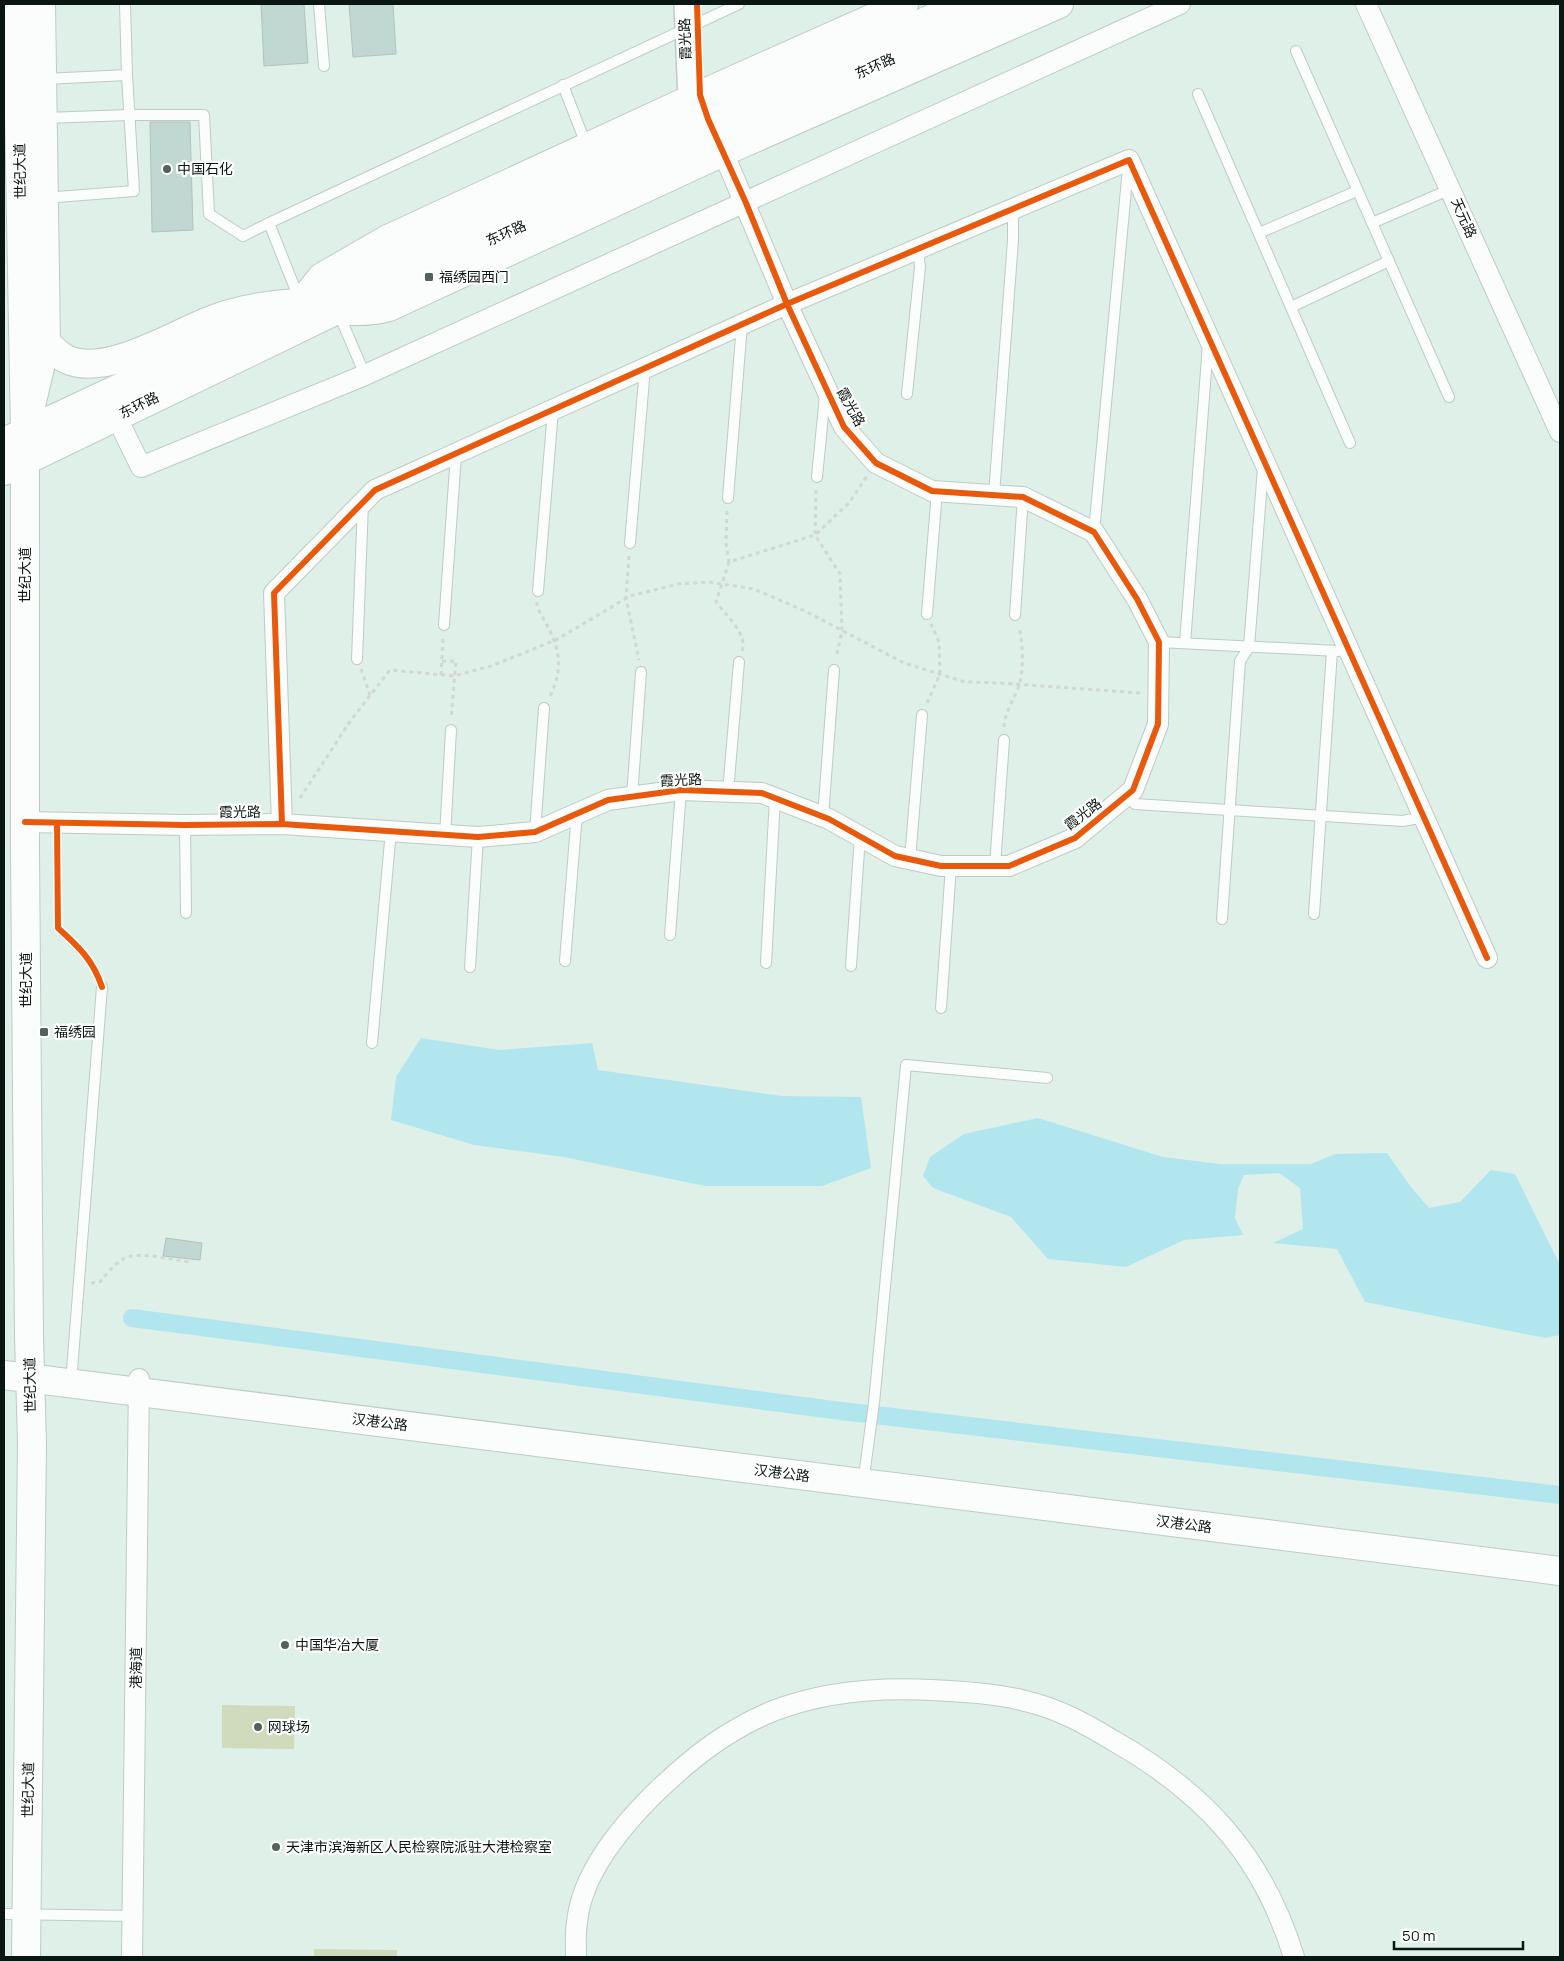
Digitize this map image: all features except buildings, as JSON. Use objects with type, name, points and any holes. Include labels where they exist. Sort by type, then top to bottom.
[{"type":"main road","name":"世纪大道","points":[[17,4],[30,79],[32,198],[22,286],[14,438],[26,822],[17,1371],[32,1443],[15,1915],[26,1957]]},
{"type":"main road","points":[[30,79],[41,4]]},
{"type":"main road","points":[[876,26],[904,4]]},
{"type":"main road","name":"东环路","points":[[14,466],[337,310],[706,124],[876,26],[964,4]]},
{"type":"main road","name":"东环路","points":[[14,438],[301,303],[591,159],[706,124],[1012,4]]},
{"type":"main road","points":[[706,124],[1059,4]]},
{"type":"main road","points":[[14,438],[46,342],[32,198]]},
{"type":"main road","points":[[22,286],[29,312],[36,328],[46,342],[66,359],[88,363],[109,362],[130,356],[210,320],[232,313],[278,304],[301,303]]},
{"type":"main road","name":"汉港公路","points":[[17,1371],[863,1478],[1560,1571]]},
{"type":"main road","name":"汉港公路","points":[[863,1478],[1560,1556]]},
{"type":"street","points":[[116,416],[141,467],[366,375],[1179,4]]},
{"type":"street","name":"天元路","points":[[1366,4],[1560,432]]},
{"type":"street","name":"霞光路","points":[[26,822],[185,825],[282,824],[478,837],[535,832],[608,800],[632,796],[681,790],[762,793],[823,817],[895,856],[941,866],[1008,866],[1075,838],[1133,790],[1158,724],[1159,695],[1159,642],[1137,599],[1094,532],[1023,497],[932,491],[876,463],[844,427],[787,304],[746,203],[706,124],[692,14]]},
{"type":"street","points":[[282,824],[274,593],[375,490],[787,304],[1129,160],[1264,462],[1341,651],[1424,817],[1488,958]]},
{"type":"street","name":"港海道","points":[[132,1957],[139,1385]]},
{"type":"street","points":[[576,1957],[577,1921],[583,1897],[594,1871],[627,1822],[673,1775],[701,1751],[747,1723],[795,1703],[820,1696],[910,1689],[965,1691],[1025,1701],[1059,1711],[1090,1726],[1157,1768],[1187,1789],[1236,1840],[1269,1893],[1283,1923],[1294,1957]]},
{"type":"lane","points":[[32,198],[134,191],[124,4]]},
{"type":"lane","points":[[319,4],[324,66]]},
{"type":"lane","points":[[31,118],[129,115],[204,116],[209,214],[243,236],[563,85],[692,14],[739,4]]},
{"type":"lane","points":[[1296,51],[1450,398]]},
{"type":"lane","points":[[30,79],[127,75]]},
{"type":"lane","points":[[563,85],[591,159]]},
{"type":"lane","points":[[1198,94],[1350,443]]},
{"type":"lane","points":[[1094,532],[1129,160]]},
{"type":"lane","points":[[1259,234],[1357,190]]},
{"type":"lane","points":[[1372,223],[1451,190]]},
{"type":"lane","points":[[994,495],[1013,240],[1013,208]]},
{"type":"lane","points":[[270,223],[301,303]]},
{"type":"lane","points":[[907,394],[920,267],[918,249]]},
{"type":"lane","points":[[1291,306],[1389,261]]},
{"type":"lane","points":[[337,310],[366,375]]},
{"type":"lane","points":[[728,498],[742,324]]},
{"type":"lane","points":[[1185,643],[1209,338]]},
{"type":"lane","points":[[630,543],[645,368]]},
{"type":"lane","points":[[817,477],[826,386]]},
{"type":"lane","points":[[538,591],[553,410]]},
{"type":"lane","points":[[444,625],[456,454]]},
{"type":"lane","points":[[1222,919],[1240,661],[1249,646],[1264,462]]},
{"type":"lane","points":[[927,614],[937,491]]},
{"type":"lane","points":[[1015,615],[1023,497]]},
{"type":"lane","points":[[357,659],[363,502]]},
{"type":"lane","points":[[1159,642],[1341,651],[1322,816],[1314,914]]},
{"type":"lane","points":[[728,792],[739,662]]},
{"type":"lane","points":[[823,817],[834,670]]},
{"type":"lane","points":[[632,796],[641,672]]},
{"type":"lane","points":[[535,832],[544,708]]},
{"type":"lane","points":[[910,859],[922,715]]},
{"type":"lane","points":[[445,836],[451,730]]},
{"type":"lane","points":[[995,866],[1004,740]]},
{"type":"lane","points":[[670,935],[681,790]]},
{"type":"lane","points":[[1126,795],[1135,804],[1403,821],[1424,817]]},
{"type":"lane","points":[[766,963],[775,798]]},
{"type":"lane","points":[[565,961],[578,813]]},
{"type":"lane","points":[[185,825],[186,913]]},
{"type":"lane","points":[[372,1043],[391,830]]},
{"type":"lane","points":[[851,966],[860,836]]},
{"type":"lane","points":[[470,967],[478,837]]},
{"type":"lane","points":[[941,1008],[950,866]]},
{"type":"lane","points":[[72,1377],[102,987]]},
{"type":"lane","points":[[863,1478],[874,1403],[906,1065],[1047,1078]]},
{"type":"lane","points":[[15,1915],[133,1916]]},
{"type":"path","points":[[729,562],[815,535],[849,503],[876,463]]},
{"type":"path","points":[[817,477],[815,535],[840,574],[842,632],[834,670]]},
{"type":"path","points":[[728,498],[726,543],[729,562],[716,602],[738,630],[744,647],[739,662]]},
{"type":"path","points":[[630,543],[626,598],[641,672]]},
{"type":"path","points":[[282,824],[351,720],[390,670],[454,676],[491,666],[556,640],[626,598],[678,584],[709,582],[754,589],[805,611],[904,663],[965,682],[1020,684],[1159,695]]},
{"type":"path","points":[[538,591],[537,607],[556,640],[560,663],[555,685],[544,708]]},
{"type":"path","points":[[922,715],[940,674],[939,642],[927,614]]},
{"type":"path","points":[[1004,740],[1005,716],[1020,684],[1023,642],[1015,615]]},
{"type":"path","points":[[441,675],[444,625]]},
{"type":"path","points":[[357,659],[370,696]]},
{"type":"path","points":[[442,661],[456,661],[451,730]]},
{"type":"path","points":[[80,1284],[100,1282],[124,1258],[135,1255],[190,1262]]},
{"type":"green space","name":"网球场","points":[[222,1705],[295,1706],[294,1749],[222,1748]]},
{"type":"green space","points":[[314,1949],[397,1950],[397,1957],[314,1957]]},
{"type":"water","points":[[421,1038],[499,1050],[592,1043],[598,1070],[782,1096],[861,1097],[871,1168],[822,1186],[705,1186],[564,1157],[474,1145],[391,1120],[396,1077]]},
{"type":"water","points":[[1038,1118],[1163,1157],[1220,1164],[1311,1164],[1335,1154],[1387,1153],[1411,1187],[1429,1208],[1460,1202],[1491,1170],[1515,1174],[1560,1265],[1560,1335],[1545,1338],[1365,1302],[1337,1249],[1273,1243],[1303,1229],[1300,1188],[1279,1173],[1244,1175],[1238,1189],[1235,1218],[1243,1235],[1184,1240],[1126,1267],[1048,1259],[1011,1217],[933,1188],[923,1176],[930,1157],[964,1134]]},
{"type":"waterway","points":[[132,1318],[841,1411],[1560,1495]]},
{"type":"cycle path","points":[[25,822],[185,825],[282,824],[478,837],[535,832],[608,800],[681,790],[762,793],[829,819],[895,856],[941,866],[1009,866],[1075,838],[1133,790],[1158,724],[1159,642],[1137,599],[1094,532],[1023,497],[932,491],[876,463],[844,427],[787,304],[746,203],[708,119],[700,95],[697,4]]},
{"type":"cycle path","points":[[282,824],[274,593],[375,490],[787,304],[1129,160],[1487,958]]},
{"type":"cycle path","points":[[57,824],[58,928],[90,961],[102,987]]},
{"type":"place","name":"中国石化","points":[[167,169]]},
{"type":"place","name":"福绣园西门","points":[[429,277]]},
{"type":"place","name":"福绣园","points":[[44,1032]]},
{"type":"place","name":"中国华冶大厦","points":[[285,1645]]},
{"type":"place","name":"网球场","points":[[258,1727]]},
{"type":"place","name":"天津市滨海新区人民检察院派驻大港检察室","points":[[276,1847]]}]
